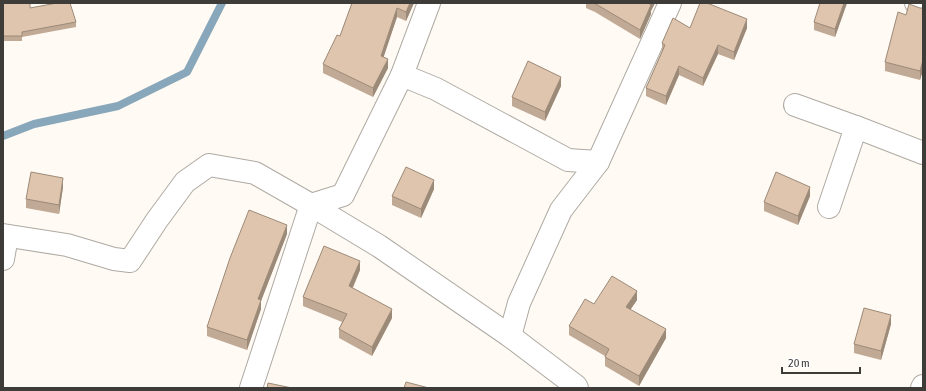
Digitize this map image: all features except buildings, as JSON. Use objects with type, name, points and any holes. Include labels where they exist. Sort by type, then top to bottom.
[{"type":"street","points":[[311,205],[343,195],[402,75],[429,3]]},
{"type":"street","points":[[510,336],[519,303],[561,210],[598,162],[670,3]]},
{"type":"street","points":[[916,3],[923,5]]},
{"type":"street","points":[[402,75],[436,89],[568,160],[598,162]]},
{"type":"street","points":[[795,105],[923,153]]},
{"type":"street","points":[[829,207],[856,127]]},
{"type":"street","points":[[3,259],[5,235],[67,245],[114,259],[130,261],[157,220],[185,182],[209,165],[255,172],[379,246],[510,336],[577,388]]},
{"type":"street","points":[[251,388],[311,205]]},
{"type":"waterway","points":[[3,136],[34,124],[118,106],[187,72],[222,3]]}]
